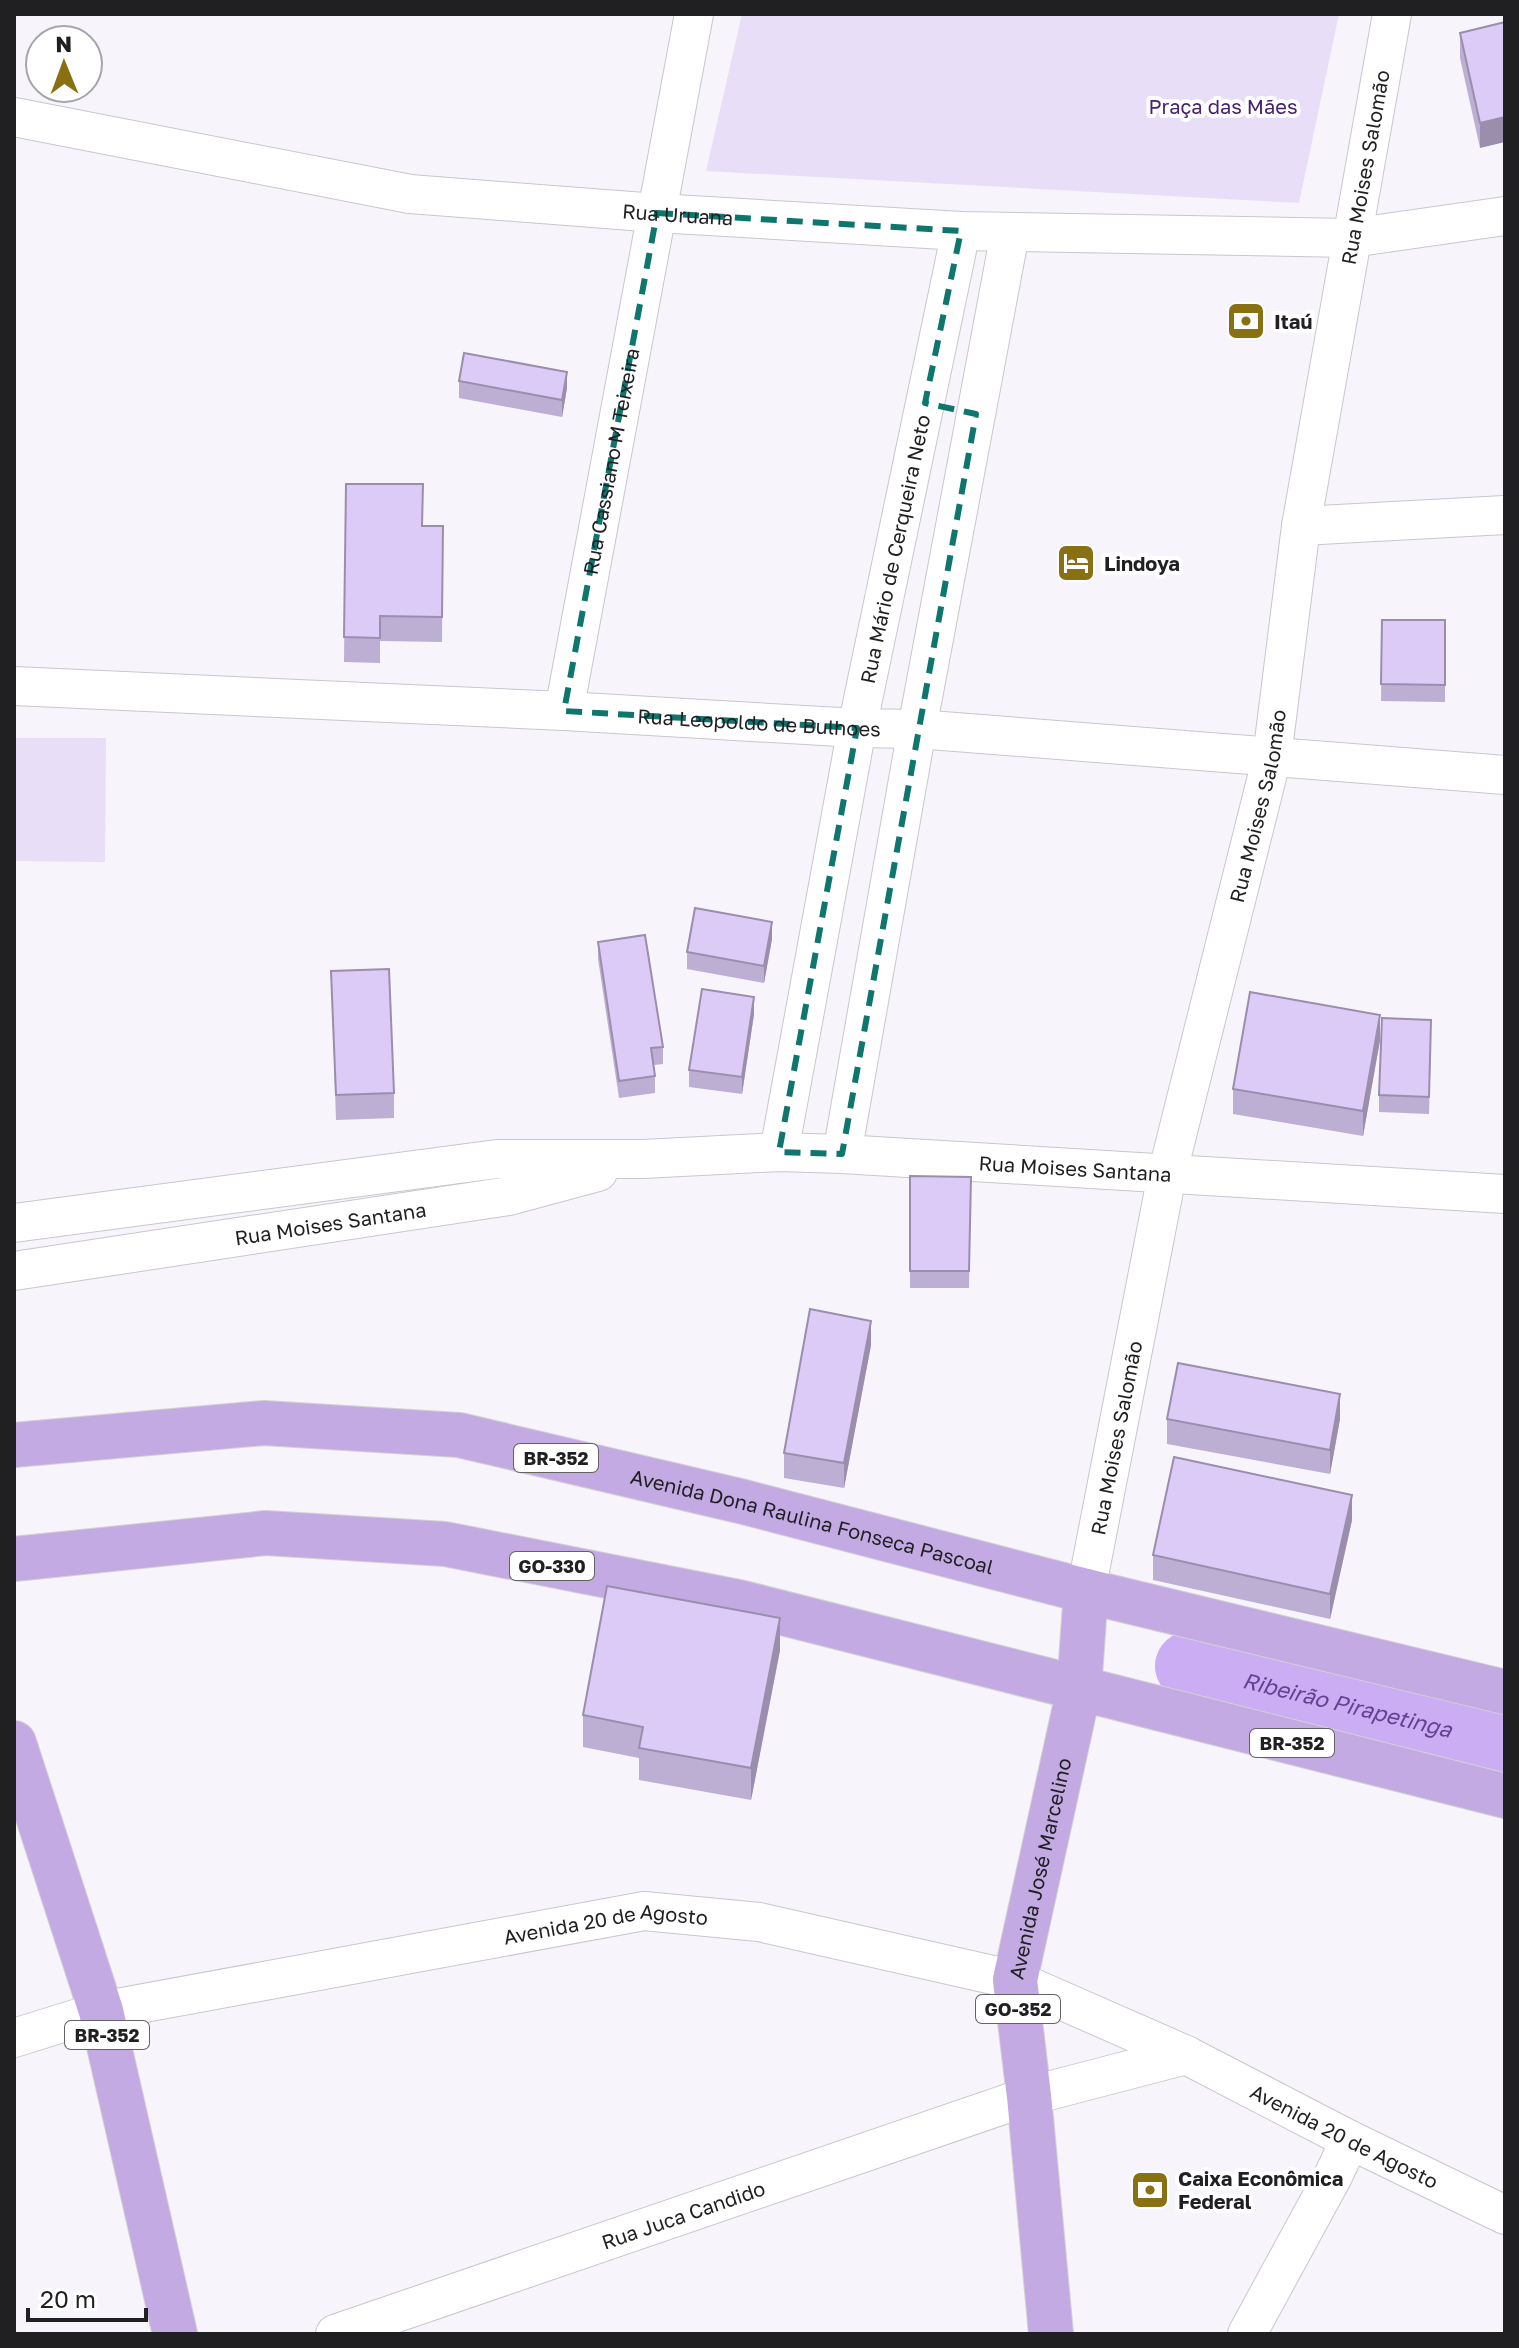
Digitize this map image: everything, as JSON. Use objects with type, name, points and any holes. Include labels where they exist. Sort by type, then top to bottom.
[{"type":"main road","name":"Avenida Dona Raulina Fonseca Pascoal","points":[[14,1445],[264,1423],[459,1435],[744,1502],[1086,1591],[1505,1692]]},
{"type":"main road","name":"GO-330","points":[[14,1559],[266,1533],[445,1544],[739,1602],[1079,1689]]},
{"type":"main road","name":"Avenida José Marcelino","points":[[1051,2334],[1015,1980],[1079,1689],[1086,1591]]},
{"type":"main road","name":"BR-352","points":[[1079,1689],[1505,1796]]},
{"type":"main road","name":"BR-352","points":[[14,1743],[101,2011],[175,2334]]},
{"type":"street","name":"Rua Cassiano M Teixeira","points":[[564,711],[694,14]]},
{"type":"street","name":"Rua Moises Salomão","points":[[1086,1591],[1167,1175],[1272,757],[1301,526],[1392,14]]},
{"type":"street","name":"Rua Uruana","points":[[14,117],[410,194],[657,213],[1010,233],[1351,238],[1505,216]]},
{"type":"street","name":"Rua Mário de Cerqueira Neto","points":[[779,1152],[857,728],[961,231]]},
{"type":"street","points":[[842,1154],[917,729],[1010,233]]},
{"type":"street","points":[[925,403],[976,414]]},
{"type":"street","points":[[1301,526],[1505,515]]},
{"type":"street","name":"Rua Leopoldo de Bulhoes","points":[[14,686],[917,729],[1505,775]]},
{"type":"street","name":"Rua Moises Santana","points":[[14,1223],[497,1159],[643,1159],[779,1152],[1505,1194]]},
{"type":"street","name":"Rua Moises Santana","points":[[14,1271],[509,1196],[643,1159]]},
{"type":"street","name":"Avenida 20 de Agosto","points":[[14,2038],[101,2011],[644,1911],[759,1922],[1015,1980],[1186,2055],[1350,2140],[1505,2215]]},
{"type":"street","points":[[1029,2096],[1186,2055]]},
{"type":"street","name":"Rua Juca Candido","points":[[335,2334],[1029,2096]]},
{"type":"street","points":[[1247,2334],[1350,2140]]},
{"type":"highlighted area","points":[[657,213],[961,231],[925,403],[976,414],[842,1154],[779,1152],[857,728],[564,711]]},
{"type":"green space","name":"Praça das Mães","points":[[742,14],[1339,14],[1299,203],[706,171]]},
{"type":"green space","points":[[14,738],[106,738],[105,862],[14,861]]},
{"type":"building","points":[[1505,22],[1505,117],[1480,123],[1460,33]]},
{"type":"building","points":[[464,353],[567,372],[562,400],[459,381]]},
{"type":"building","points":[[346,484],[423,484],[422,526],[443,526],[442,617],[380,616],[380,638],[344,637]]},
{"type":"building","points":[[1382,620],[1445,620],[1445,685],[1381,684]]},
{"type":"building","points":[[695,908],[772,922],[764,966],[687,952]]},
{"type":"building","points":[[645,935],[663,1047],[651,1048],[655,1076],[619,1081],[598,942]]},
{"type":"building","points":[[389,969],[394,1093],[336,1095],[331,971]]},
{"type":"building","points":[[702,989],[754,997],[742,1077],[689,1070]]},
{"type":"building","points":[[1250,992],[1380,1015],[1363,1111],[1233,1089]]},
{"type":"building","points":[[1382,1018],[1431,1020],[1429,1097],[1379,1095]]},
{"type":"building","points":[[910,1176],[971,1177],[969,1271],[910,1271]]},
{"type":"building","points":[[810,1309],[871,1321],[844,1463],[784,1453]]},
{"type":"building","points":[[1178,1363],[1340,1394],[1330,1450],[1167,1419]]},
{"type":"building","points":[[1174,1457],[1352,1495],[1330,1594],[1153,1555]]},
{"type":"building","points":[[607,1586],[780,1618],[751,1768],[639,1748],[643,1727],[583,1715]]},
{"type":"waterway","name":"Ribeirão Pirapetinga","points":[[1190,1666],[1505,1742]]},
{"type":"place","name":"Itaú","points":[[1246,321]]},
{"type":"place","name":"Lindoya","points":[[1076,563]]},
{"type":"place","name":"Caixa Econômica Federal","points":[[1150,2190]]}]
